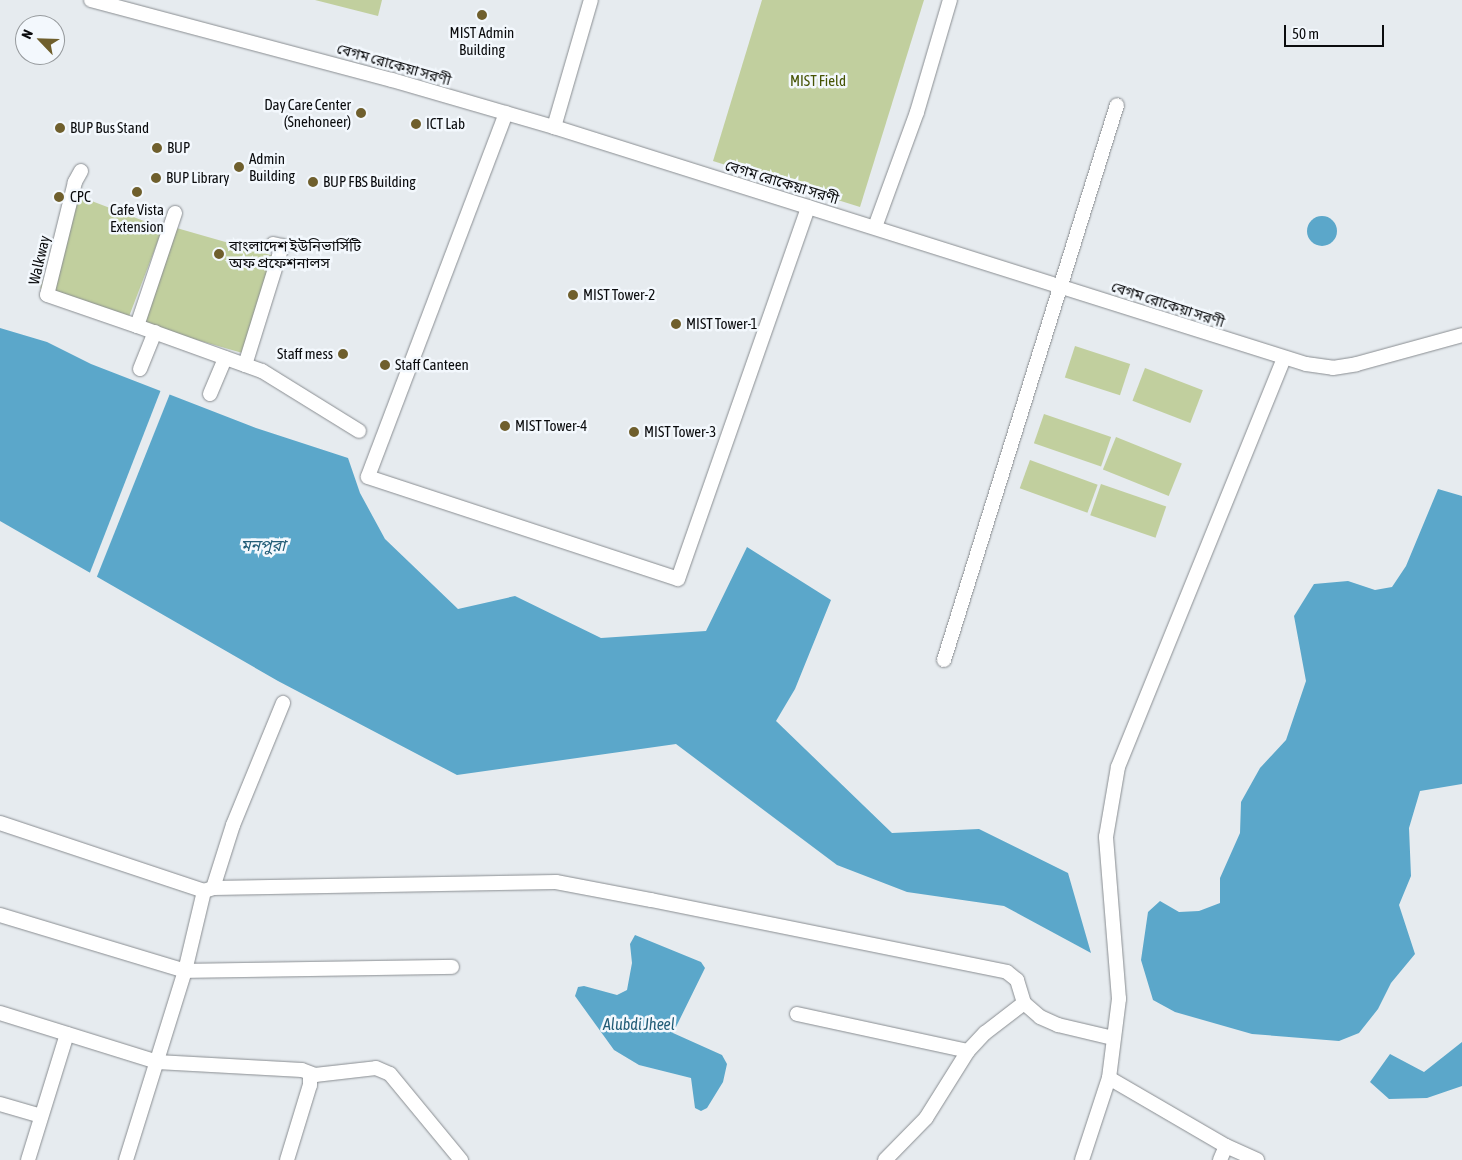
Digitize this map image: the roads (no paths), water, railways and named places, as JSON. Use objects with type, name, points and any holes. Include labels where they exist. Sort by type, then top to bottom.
[{"type":"street","name":"বেগম রোকেয়া সরণী","points":[[91,0],[554,127],[875,227],[1284,358],[1333,368],[1383,358],[1462,335]]},
{"type":"street","points":[[554,127],[591,0]]},
{"type":"street","points":[[875,227],[916,112],[950,0]]},
{"type":"street","points":[[944,660],[1117,105]]},
{"type":"street","points":[[506,113],[368,477],[678,579],[808,207]]},
{"type":"street","name":"Walkway","points":[[81,171],[74,182],[47,295],[262,371],[359,431]]},
{"type":"street","points":[[137,326],[175,213]]},
{"type":"street","points":[[245,365],[282,246],[273,244]]},
{"type":"street","points":[[140,369],[155,332]]},
{"type":"street","points":[[210,394],[225,358]]},
{"type":"street","points":[[1082,1160],[1109,1078],[1119,999],[1106,837],[1116,775],[1284,358]]},
{"type":"street","points":[[126,1160],[209,889],[283,703]]},
{"type":"street","points":[[0,824],[209,889],[556,882],[1007,972],[1017,980],[1024,1003],[1040,1017],[1058,1025],[1113,1038]]},
{"type":"street","points":[[0,915],[185,971],[452,967]]},
{"type":"street","points":[[886,1160],[926,1118],[968,1050],[984,1033],[1024,1003]]},
{"type":"street","points":[[0,1013],[157,1062],[302,1070],[310,1075],[376,1068],[390,1074],[462,1160]]},
{"type":"street","points":[[797,1014],[968,1050]]},
{"type":"street","points":[[28,1160],[67,1034]]},
{"type":"street","points":[[287,1160],[310,1085],[310,1075]]},
{"type":"street","points":[[1109,1078],[1226,1146],[1257,1160]]},
{"type":"street","points":[[0,1104],[41,1116]]},
{"type":"street","points":[[1220,1160],[1226,1146]]},
{"type":"water","points":[[1322,216],[1332,221],[1337,231],[1332,241],[1322,246],[1312,241],[1307,231],[1312,221]]},
{"type":"water","name":"মনপুরা","points":[[0,328],[47,342],[91,364],[256,428],[348,458],[360,493],[385,539],[458,609],[515,596],[601,638],[706,631],[747,547],[831,600],[795,689],[776,721],[892,833],[979,829],[1068,873],[1091,953],[1004,906],[907,892],[837,865],[676,744],[457,775],[278,681],[0,521]]},
{"type":"water","points":[[1438,489],[1462,496],[1462,784],[1420,791],[1409,828],[1411,876],[1399,905],[1415,954],[1391,983],[1378,1009],[1359,1033],[1339,1041],[1252,1034],[1175,1012],[1153,1000],[1141,960],[1148,912],[1160,901],[1179,912],[1199,911],[1220,903],[1220,878],[1240,833],[1241,802],[1260,768],[1286,740],[1306,681],[1294,616],[1314,584],[1348,581],[1375,590],[1392,587],[1406,566]]},
{"type":"water","name":"Alubdi Jheel","points":[[635,935],[701,962],[705,968],[673,1033],[722,1055],[727,1064],[723,1082],[707,1108],[701,1111],[695,1108],[691,1078],[639,1065],[614,1050],[575,996],[578,987],[584,986],[617,995],[627,990],[632,963],[630,944]]},
{"type":"water","points":[[1462,1042],[1462,1086],[1427,1098],[1389,1099],[1370,1082],[1390,1054],[1424,1072]]},
{"type":"place","name":"MIST Admin Building","points":[[482,15]]},
{"type":"place","name":"Day Care Center (Snehoneer)","points":[[361,113]]},
{"type":"place","name":"ICT Lab","points":[[416,124]]},
{"type":"place","name":"BUP Bus Stand","points":[[60,128]]},
{"type":"place","name":"BUP","points":[[157,148]]},
{"type":"place","name":"Admin Building","points":[[239,167]]},
{"type":"place","name":"BUP Library","points":[[156,178]]},
{"type":"place","name":"BUP FBS Building","points":[[313,182]]},
{"type":"place","name":"Cafe Vista Extension","points":[[137,192]]},
{"type":"place","name":"CPC","points":[[59,197]]},
{"type":"place","name":"বাংলাদেশ ইউনিভার্সিটি অফ প্রফেশনালস","points":[[219,254]]},
{"type":"place","name":"MIST Tower-2","points":[[573,295]]},
{"type":"place","name":"MIST Tower-1","points":[[676,324]]},
{"type":"place","name":"Staff mess","points":[[343,354]]},
{"type":"place","name":"Staff Canteen","points":[[385,365]]},
{"type":"place","name":"MIST Tower-4","points":[[505,426]]},
{"type":"place","name":"MIST Tower-3","points":[[634,432]]},
{"type":"park label","name":"MIST Field","points":[[818,81]]}]
